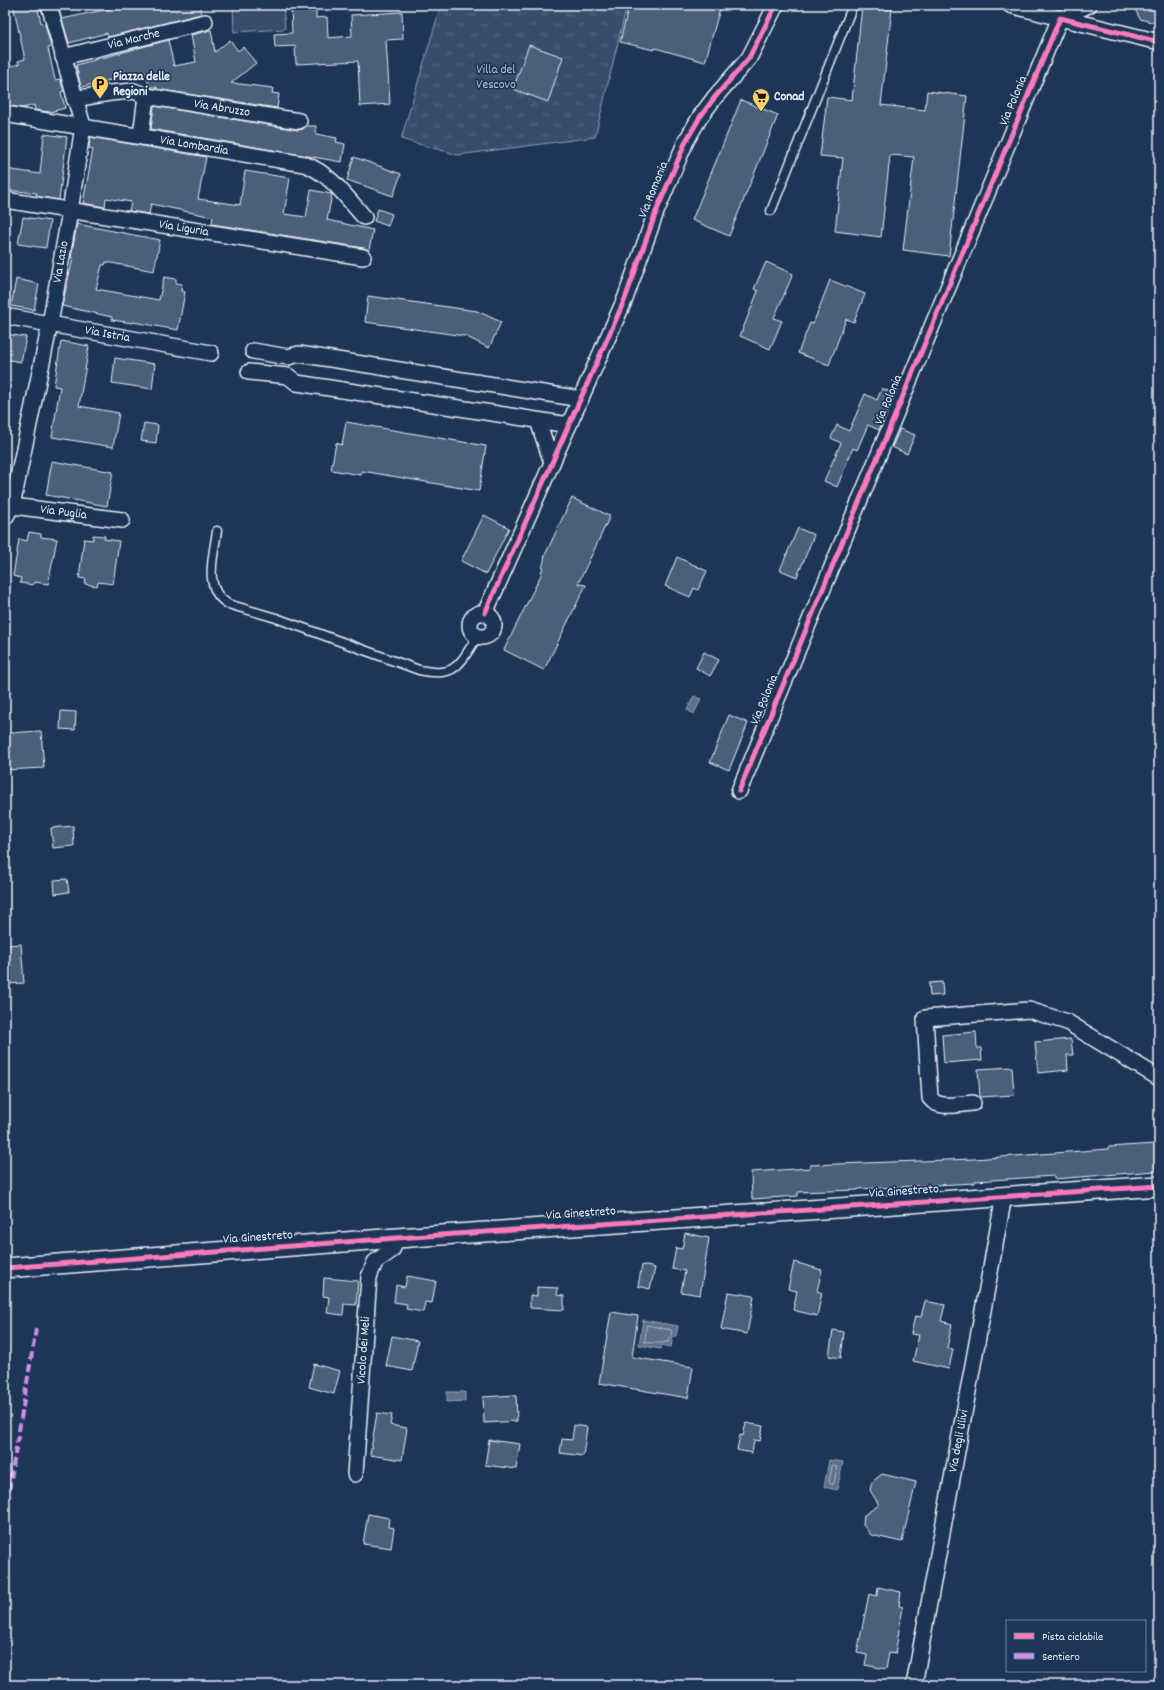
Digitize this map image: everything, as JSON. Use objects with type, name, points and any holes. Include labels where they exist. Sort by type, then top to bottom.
[{"type":"street","name":"Via Lazio","points":[[7,510],[50,324],[83,126],[74,99],[49,5]]},
{"type":"street","name":"Via Romania","points":[[477,637],[488,636],[493,630],[494,622],[492,618],[485,614],[625,299],[656,212],[686,141],[700,117],[715,97],[749,58],[776,5]]},
{"type":"street","points":[[1010,5],[1159,42]]},
{"type":"street","points":[[1060,18],[1089,5]]},
{"type":"street","name":"Via Polonia","points":[[739,791],[1060,18]]},
{"type":"street","name":"Via Marche","points":[[63,56],[205,22]]},
{"type":"street","points":[[74,99],[134,91],[146,96],[141,136]]},
{"type":"street","name":"Via Abruzzo","points":[[146,96],[299,121]]},
{"type":"street","name":"Via Lombardia","points":[[5,114],[83,126],[309,166],[329,178],[364,217]]},
{"type":"street","name":"Via Liguria","points":[[5,200],[363,257]]},
{"type":"street","name":"Via Istria","points":[[5,316],[211,353]]},
{"type":"street","points":[[253,351],[288,357],[299,354],[581,399]]},
{"type":"street","points":[[249,372],[288,376],[297,383],[569,425]]},
{"type":"street","points":[[538,421],[552,463]]},
{"type":"street","name":"Via Puglia","points":[[7,510],[122,520]]},
{"type":"street","points":[[973,1103],[939,1106],[933,1103],[930,1098],[925,1018],[1029,1010],[1067,1022],[1159,1078]]},
{"type":"street","name":"Via Ginestreto","points":[[5,1268],[397,1238],[1159,1186]]},
{"type":"street","name":"Via degli Ulivi","points":[[914,1685],[1004,1196]]},
{"type":"street","name":"Vicolo dei Meli","points":[[355,1474],[369,1277],[375,1262],[392,1250],[397,1238]]},
{"type":"lane","points":[[771,211],[853,5]]},
{"type":"lane","points":[[217,531],[212,567],[213,586],[221,600],[228,604],[276,618],[431,673],[442,673],[453,670],[460,663],[477,637]]},
{"type":"green space","points":[[233,5],[283,5],[285,29],[234,32]]},
{"type":"green space","name":"Villa del Vescovo","points":[[441,5],[627,5],[595,137],[458,155],[401,139]]},
{"type":"water","points":[[694,696],[701,699],[694,714],[687,710]]},
{"type":"water","points":[[643,1320],[678,1326],[676,1336],[673,1336],[671,1347],[661,1345],[660,1349],[639,1345]]},
{"type":"water","points":[[447,1392],[465,1392],[465,1401],[447,1402]]},
{"type":"water","points":[[829,1460],[843,1462],[837,1490],[824,1487]]},
{"type":"building","points":[[13,5],[37,5],[41,23],[45,24],[51,47],[48,48],[55,80],[60,79],[64,91],[61,92],[65,108],[50,112],[35,110],[34,105],[23,108],[5,105],[5,68],[19,64],[18,61],[25,59]]},
{"type":"building","points":[[126,5],[200,5],[201,14],[108,37],[107,33],[69,43],[62,19]]},
{"type":"building","points":[[291,5],[307,5],[307,11],[316,11],[316,18],[327,17],[328,38],[352,36],[351,15],[402,12],[403,39],[386,40],[390,104],[360,106],[358,61],[296,64],[295,46],[275,47],[274,34],[292,33]]},
{"type":"building","points":[[629,5],[721,5],[705,62],[655,48],[654,50],[620,42]]},
{"type":"building","points":[[1133,5],[1159,5],[1159,24],[1140,19]]},
{"type":"building","points":[[862,6],[892,9],[881,105],[925,110],[927,91],[967,96],[949,256],[903,250],[914,157],[890,155],[881,237],[835,231],[843,158],[820,156],[827,97],[852,100]]},
{"type":"building","points":[[211,30],[215,52],[230,40],[238,51],[243,47],[256,63],[231,83],[273,88],[272,93],[279,94],[277,108],[156,89],[157,87],[149,87],[146,73],[81,87],[76,65],[168,40],[174,66],[196,62],[191,35]]},
{"type":"building","points":[[529,45],[563,57],[548,102],[513,89]]},
{"type":"building","points":[[741,100],[778,115],[729,236],[692,220]]},
{"type":"building","points":[[154,106],[298,130],[303,129],[306,126],[316,126],[316,134],[337,138],[336,142],[345,144],[342,162],[151,129]]},
{"type":"building","points":[[44,134],[67,137],[59,200],[36,196],[37,193],[5,190],[5,169],[40,174]]},
{"type":"building","points":[[90,137],[206,157],[198,199],[240,205],[245,171],[290,178],[284,214],[306,217],[311,190],[332,194],[327,220],[373,230],[369,250],[212,224],[213,217],[151,204],[149,214],[129,211],[131,202],[106,198],[105,207],[83,203],[93,149],[89,148]]},
{"type":"building","points":[[354,157],[401,174],[393,196],[347,180]]},
{"type":"building","points":[[378,209],[392,214],[388,226],[374,221]]},
{"type":"building","points":[[23,217],[50,221],[46,248],[18,244]]},
{"type":"building","points":[[77,224],[160,240],[154,271],[106,262],[105,265],[102,265],[96,289],[159,300],[164,277],[176,279],[176,283],[182,284],[181,291],[185,292],[178,330],[112,320],[112,317],[62,306],[73,258],[71,258]]},
{"type":"building","points":[[766,262],[793,274],[774,318],[782,321],[770,349],[740,336],[758,291],[754,289]]},
{"type":"building","points":[[16,279],[39,284],[34,310],[11,306]]},
{"type":"building","points":[[830,280],[865,294],[854,322],[846,319],[829,365],[798,353],[810,323],[813,324]]},
{"type":"building","points":[[368,296],[477,311],[501,322],[489,348],[465,336],[365,322]]},
{"type":"building","points":[[5,334],[26,337],[21,362],[5,359]]},
{"type":"building","points":[[61,341],[89,346],[79,406],[119,413],[113,447],[52,437],[60,387],[54,386]]},
{"type":"building","points":[[115,358],[155,364],[152,389],[112,383]]},
{"type":"building","points":[[882,388],[894,394],[879,430],[868,425],[857,450],[853,448],[837,487],[824,481],[841,443],[831,438],[837,425],[849,431],[865,394],[877,400]]},
{"type":"building","points":[[346,422],[486,446],[479,491],[362,471],[361,475],[331,470],[336,443],[342,445]]},
{"type":"building","points":[[144,423],[158,425],[156,443],[141,441]]},
{"type":"building","points":[[900,429],[915,435],[907,454],[892,447]]},
{"type":"building","points":[[52,461],[113,472],[107,506],[46,495]]},
{"type":"building","points":[[572,498],[610,516],[578,584],[586,585],[544,670],[504,650],[541,575],[545,555]]},
{"type":"building","points":[[484,515],[509,528],[486,574],[461,561]]},
{"type":"building","points":[[798,528],[814,535],[797,577],[780,570]]},
{"type":"building","points":[[29,532],[41,534],[41,537],[57,539],[48,584],[34,582],[33,585],[20,583],[21,578],[13,576],[19,539],[27,541]]},
{"type":"building","points":[[93,535],[105,536],[104,539],[119,541],[113,584],[98,582],[97,586],[85,584],[86,579],[79,578],[84,539],[93,540]]},
{"type":"building","points":[[677,557],[707,571],[698,590],[694,588],[690,597],[665,586]]},
{"type":"building","points":[[704,652],[719,660],[710,676],[696,668]]},
{"type":"building","points":[[61,711],[76,712],[75,730],[60,729]]},
{"type":"building","points":[[729,715],[748,723],[729,770],[710,762]]},
{"type":"building","points":[[41,731],[44,768],[5,770],[5,757],[9,757],[8,733]]},
{"type":"building","points":[[73,826],[74,846],[53,848],[51,828]]},
{"type":"building","points":[[67,879],[69,892],[55,894],[54,880]]},
{"type":"building","points":[[21,944],[24,983],[5,984],[5,945]]},
{"type":"building","points":[[942,982],[943,995],[930,996],[929,983]]},
{"type":"building","points":[[976,1032],[977,1048],[981,1048],[982,1060],[944,1063],[942,1035]]},
{"type":"building","points":[[1071,1039],[1073,1055],[1067,1055],[1068,1070],[1038,1073],[1035,1042]]},
{"type":"building","points":[[1012,1067],[1014,1095],[980,1097],[978,1069]]},
{"type":"building","points":[[1155,1144],[1156,1171],[1054,1179],[1054,1176],[975,1181],[975,1183],[798,1192],[798,1196],[752,1199],[751,1172],[810,1168],[810,1165],[974,1159]]},
{"type":"building","points":[[685,1233],[709,1238],[700,1295],[681,1292],[685,1271],[672,1269],[676,1248],[682,1249]]},
{"type":"building","points":[[794,1262],[822,1270],[817,1291],[822,1293],[817,1316],[793,1310],[797,1291],[788,1289]]},
{"type":"building","points":[[642,1265],[655,1268],[650,1289],[638,1286]]},
{"type":"building","points":[[407,1276],[436,1281],[432,1303],[425,1302],[423,1312],[406,1309],[407,1304],[394,1302],[396,1285],[405,1287]]},
{"type":"building","points":[[324,1278],[358,1281],[356,1305],[344,1304],[343,1315],[327,1313],[329,1297],[323,1296]]},
{"type":"building","points":[[537,1287],[558,1288],[557,1295],[564,1296],[564,1310],[530,1308],[530,1295],[537,1296]]},
{"type":"building","points":[[728,1292],[754,1296],[747,1334],[721,1329]]},
{"type":"building","points":[[925,1301],[945,1305],[941,1321],[952,1324],[947,1348],[953,1349],[949,1369],[913,1361],[919,1335],[911,1334],[915,1316],[921,1317]]},
{"type":"building","points":[[611,1312],[638,1316],[632,1357],[693,1367],[688,1398],[599,1383]]},
{"type":"building","points":[[833,1330],[844,1332],[841,1358],[829,1356]]},
{"type":"building","points":[[392,1336],[418,1341],[412,1371],[386,1366]]},
{"type":"building","points":[[314,1364],[340,1371],[334,1394],[309,1387]]},
{"type":"building","points":[[516,1395],[517,1421],[484,1423],[483,1397]]},
{"type":"building","points":[[377,1413],[392,1415],[390,1425],[407,1428],[402,1460],[370,1455]]},
{"type":"building","points":[[746,1423],[763,1426],[760,1441],[754,1440],[752,1453],[737,1450],[740,1435],[743,1436]]},
{"type":"building","points":[[574,1425],[587,1427],[583,1456],[560,1453],[562,1439],[572,1440]]},
{"type":"building","points":[[489,1440],[520,1444],[516,1469],[485,1465]]},
{"type":"building","points":[[882,1474],[916,1482],[902,1542],[871,1535],[863,1525],[864,1515],[879,1505],[870,1490],[872,1482]]},
{"type":"building","points":[[368,1514],[389,1518],[388,1527],[394,1528],[391,1548],[363,1544]]},
{"type":"building","points":[[878,1587],[901,1592],[899,1606],[903,1607],[895,1654],[889,1653],[886,1669],[865,1665],[867,1655],[857,1653],[869,1594],[877,1596]]},
{"type":"marked path","points":[[5,1514],[36,1329]]},
{"type":"cycle path","points":[[485,613],[625,299],[656,212],[686,141],[700,117],[715,97],[749,58],[776,5]]},
{"type":"cycle path","points":[[739,791],[1060,18],[1159,42]]},
{"type":"cycle path","points":[[5,1268],[397,1238],[1159,1186]]},
{"type":"place","name":"Piazza delle Regioni","points":[[100,99]]},
{"type":"place","name":"Conad","points":[[761,112]]}]
